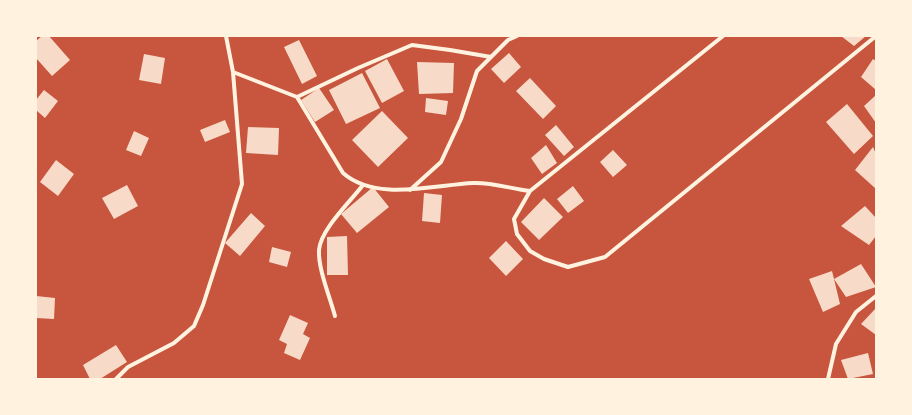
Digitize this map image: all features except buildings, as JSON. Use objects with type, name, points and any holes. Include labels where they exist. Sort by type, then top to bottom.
[{"type":"street","points":[[116,379],[128,367],[174,343],[194,326],[203,305],[242,184],[233,72],[226,36]]},
{"type":"street","points":[[410,190],[441,162],[461,119],[477,71],[508,40],[517,36]]},
{"type":"street","points":[[723,36],[530,191],[514,219],[517,234],[530,251],[544,259],[568,267],[605,257],[876,36]]},
{"type":"street","points":[[297,97],[358,68],[412,45],[491,57]]},
{"type":"street","points":[[233,72],[297,97],[343,172],[353,182],[391,189],[410,190],[474,183],[530,191]]},
{"type":"street","points":[[335,316],[320,260],[319,249],[326,231],[363,185]]},
{"type":"street","points":[[828,379],[836,344],[856,312],[876,296]]}]
